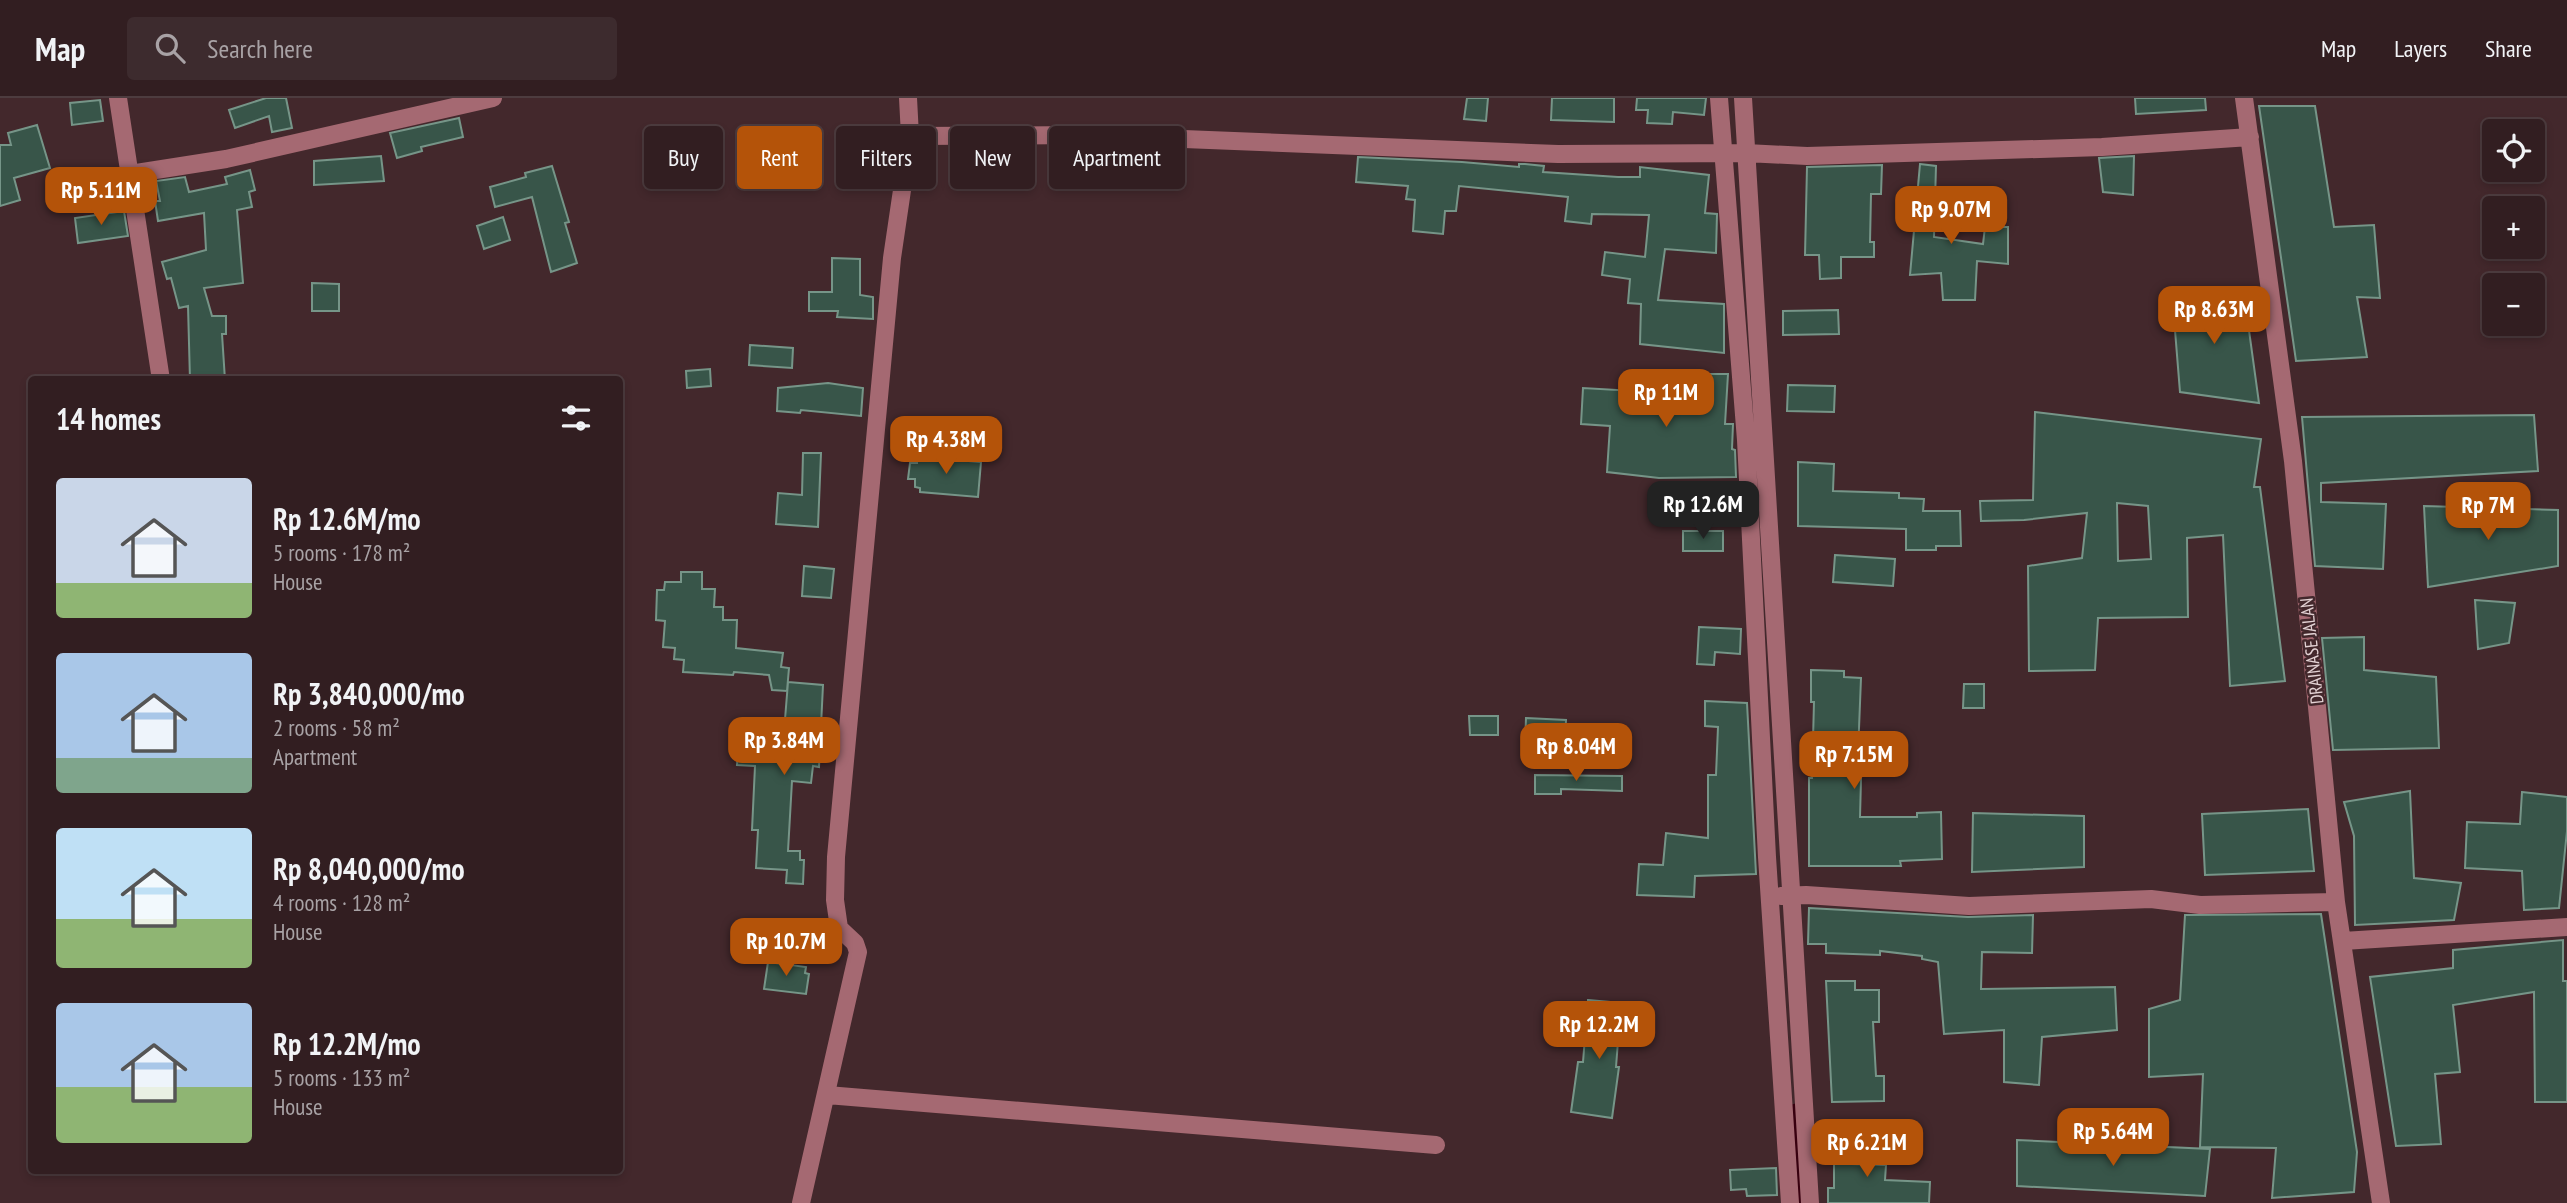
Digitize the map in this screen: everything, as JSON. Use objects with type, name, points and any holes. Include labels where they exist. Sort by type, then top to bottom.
[{"type":"street","points":[[118,98],[160,376]]},
{"type":"street","points":[[130,174],[226,159],[493,98]]},
{"type":"street","points":[[908,98],[910,126]]},
{"type":"street","points":[[1719,98],[1780,896],[1810,1203]]},
{"type":"street","points":[[1743,98],[1780,896],[1790,1203]]},
{"type":"street","name":"DRAINASE JALAN","points":[[2245,98],[2294,461],[2336,902],[2381,1203]]},
{"type":"street","points":[[936,135],[1083,135],[1558,154],[1746,153],[1807,156],[2088,147],[2250,137]]},
{"type":"street","points":[[801,1203],[858,952],[855,943],[839,928],[835,900],[836,857],[892,258],[903,189]]},
{"type":"street","points":[[1780,896],[1969,906],[2151,899],[2200,905],[2336,902]]},
{"type":"street","points":[[2343,942],[2567,927]]},
{"type":"street","points":[[827,1095],[1436,1145]]},
{"type":"building","points":[[266,98],[286,98],[292,128],[272,132],[269,116],[235,128],[229,110]]},
{"type":"building","points":[[1467,98],[1488,98],[1486,121],[1464,119]]},
{"type":"building","points":[[1552,98],[1614,98],[1614,122],[1551,120]]},
{"type":"building","points":[[1637,98],[1706,98],[1704,115],[1673,112],[1672,124],[1647,123],[1648,110],[1636,110]]},
{"type":"building","points":[[2135,98],[2205,98],[2206,110],[2136,114]]},
{"type":"building","points":[[100,100],[103,121],[72,125],[70,103]]},
{"type":"building","points":[[2259,106],[2315,106],[2334,227],[2374,225],[2380,298],[2357,297],[2367,357],[2296,361]]},
{"type":"building","points":[[459,118],[463,137],[421,147],[422,151],[397,158],[390,133]]},
{"type":"building","points":[[37,125],[50,168],[14,178],[20,200],[0,206],[0,145],[11,145],[8,133]]},
{"type":"building","points":[[381,156],[384,181],[314,185],[314,161]]},
{"type":"building","points":[[2134,156],[2133,195],[2103,192],[2099,158]]},
{"type":"building","points":[[1358,157],[1519,167],[1519,164],[1525,164],[1544,166],[1543,172],[1618,177],[1640,177],[1640,167],[1709,175],[1705,213],[1717,214],[1716,253],[1665,249],[1658,300],[1724,304],[1724,353],[1640,344],[1641,304],[1628,303],[1630,279],[1602,275],[1605,252],[1645,257],[1649,215],[1592,214],[1591,224],[1565,221],[1568,197],[1459,186],[1456,211],[1445,211],[1443,234],[1413,231],[1415,200],[1406,199],[1408,186],[1356,182]]},
{"type":"building","points":[[1920,164],[1936,166],[1934,237],[1983,244],[1985,227],[2008,227],[2008,264],[1977,261],[1975,300],[1943,300],[1941,273],[1910,275]]},
{"type":"building","points":[[1882,165],[1881,194],[1871,194],[1870,242],[1874,242],[1874,257],[1841,257],[1841,278],[1820,279],[1819,255],[1805,255],[1807,167]]},
{"type":"building","points":[[552,166],[569,222],[565,223],[577,263],[551,272],[532,197],[495,207],[490,187]]},
{"type":"building","points":[[250,170],[255,190],[249,192],[252,207],[237,210],[243,283],[204,288],[212,316],[226,316],[226,334],[222,334],[225,376],[190,376],[188,306],[179,308],[171,278],[167,279],[162,262],[206,250],[204,213],[158,221],[155,201],[160,201],[156,181],[185,177],[189,192],[227,184],[225,177]]},
{"type":"building","points":[[124,211],[128,236],[78,243],[75,218]]},
{"type":"building","points":[[503,217],[510,240],[484,249],[477,226]]},
{"type":"building","points":[[832,258],[860,259],[860,295],[873,297],[873,319],[837,317],[838,311],[809,311],[809,292],[832,292]]},
{"type":"building","points":[[312,283],[339,284],[339,311],[312,311]]},
{"type":"building","points":[[2172,293],[2244,294],[2259,403],[2180,392]]},
{"type":"building","points":[[1838,310],[1839,334],[1783,335],[1783,311]]},
{"type":"building","points":[[750,345],[793,348],[792,368],[749,365]]},
{"type":"building","points":[[710,369],[711,386],[687,388],[686,371]]},
{"type":"building","points":[[1635,373],[1650,373],[1650,405],[1678,408],[1680,374],[1728,374],[1725,424],[1733,424],[1732,449],[1735,450],[1736,477],[1659,478],[1607,472],[1610,426],[1581,424],[1583,388],[1634,391]]},
{"type":"building","points":[[828,383],[863,388],[861,416],[801,410],[800,413],[777,411],[778,388]]},
{"type":"building","points":[[1788,385],[1835,386],[1834,412],[1787,411]]},
{"type":"building","points":[[2035,412],[2261,439],[2254,487],[2260,487],[2285,681],[2230,686],[2223,535],[2187,538],[2188,617],[2098,618],[2095,670],[2029,671],[2028,566],[2082,558],[2087,513],[2024,520],[1981,521],[1980,501],[2033,500]],"holes":[[[2117,503],[2148,506],[2151,559],[2118,561]]]},
{"type":"building","points":[[2534,415],[2538,471],[2321,483],[2321,502],[2386,504],[2383,569],[2315,566],[2302,417]]},
{"type":"building","points":[[803,453],[821,453],[818,527],[776,524],[778,493],[802,495]]},
{"type":"building","points":[[917,457],[981,462],[978,497],[920,492],[920,488],[915,487],[915,479],[908,479],[910,463],[917,463]]},
{"type":"building","points":[[1798,462],[1834,464],[1833,491],[1899,493],[1899,498],[1924,499],[1923,511],[1960,511],[1961,546],[1936,546],[1936,550],[1906,550],[1906,529],[1798,526]]},
{"type":"building","points":[[2424,506],[2558,510],[2558,566],[2428,587]]},
{"type":"building","points":[[1683,531],[1723,531],[1723,551],[1683,551]]},
{"type":"building","points":[[1835,555],[1895,559],[1893,586],[1833,582]]},
{"type":"building","points":[[804,566],[834,569],[831,598],[802,596]]},
{"type":"building","points":[[681,572],[702,572],[702,589],[715,589],[714,607],[723,607],[723,620],[737,620],[736,648],[783,653],[781,667],[789,668],[787,691],[772,690],[769,675],[683,672],[684,660],[674,659],[675,648],[663,647],[665,621],[656,620],[657,590],[664,590],[665,582],[681,582]]},
{"type":"building","points":[[2475,600],[2515,603],[2509,643],[2478,649]]},
{"type":"building","points":[[1699,627],[1741,629],[1740,654],[1715,652],[1714,665],[1697,664]]},
{"type":"building","points":[[2364,637],[2364,670],[2436,677],[2439,748],[2333,750],[2322,638]]},
{"type":"building","points":[[1811,670],[1844,671],[1844,677],[1861,678],[1857,779],[1861,779],[1860,817],[1917,817],[1917,813],[1941,812],[1942,859],[1900,861],[1901,866],[1809,866],[1809,778],[1812,778],[1814,702],[1811,702]]},
{"type":"building","points":[[788,682],[823,685],[819,767],[813,766],[811,783],[792,781],[788,851],[800,851],[800,860],[804,860],[803,884],[786,883],[787,870],[756,868],[758,830],[752,830],[755,766],[737,765],[739,740],[773,742],[774,731],[784,732]]},
{"type":"building","points":[[1964,684],[1984,684],[1984,708],[1963,708]]},
{"type":"building","points":[[1705,701],[1747,703],[1756,874],[1695,876],[1694,897],[1637,895],[1639,864],[1663,865],[1666,833],[1708,838],[1708,775],[1716,775],[1718,727],[1705,726]]},
{"type":"building","points":[[1469,716],[1498,716],[1498,735],[1470,735]]},
{"type":"building","points":[[1526,718],[1566,720],[1565,748],[1525,746]]},
{"type":"building","points":[[1535,775],[1622,776],[1622,791],[1561,789],[1561,794],[1535,794]]},
{"type":"building","points":[[2410,791],[2414,878],[2461,883],[2454,920],[2355,925],[2354,836],[2344,802]]},
{"type":"building","points":[[2522,792],[2567,797],[2567,831],[2559,908],[2524,910],[2522,871],[2465,868],[2467,822],[2520,824]]},
{"type":"building","points":[[2308,809],[2314,871],[2205,875],[2202,814]]},
{"type":"building","points":[[1973,813],[2084,816],[2084,867],[1972,872]]},
{"type":"building","points":[[1809,908],[1968,917],[2033,915],[2032,953],[1982,952],[1981,989],[2115,987],[2117,1030],[2042,1037],[2039,1085],[2004,1082],[2004,1030],[1944,1034],[1938,962],[1922,959],[1922,956],[1880,951],[1880,955],[1826,953],[1826,944],[1808,944]]},
{"type":"building","points":[[2321,914],[2357,1152],[2354,1192],[2272,1198],[2276,1148],[2200,1147],[2203,1074],[2149,1077],[2149,1009],[2180,1000],[2185,915]]},
{"type":"building","points":[[2563,940],[2563,981],[2567,981],[2567,1102],[2535,1102],[2534,992],[2453,1005],[2460,1072],[2435,1074],[2441,1144],[2396,1146],[2370,977],[2453,968],[2453,950]]},
{"type":"building","points":[[768,962],[806,967],[805,973],[809,974],[806,994],[764,989]]},
{"type":"building","points":[[1826,981],[1855,981],[1855,990],[1879,990],[1879,1022],[1873,1022],[1876,1076],[1884,1076],[1884,1101],[1832,1102]]},
{"type":"building","points":[[1588,1000],[1621,1003],[1616,1067],[1619,1067],[1612,1118],[1571,1112],[1578,1062],[1583,1062]]},
{"type":"building","points":[[1851,1134],[1852,1164],[1886,1165],[1885,1180],[1930,1182],[1929,1203],[1828,1203],[1828,1188],[1834,1188],[1834,1157],[1824,1153],[1824,1135]]},
{"type":"building","points":[[2017,1140],[2210,1149],[2205,1196],[2017,1186]]},
{"type":"building","points":[[1776,1168],[1777,1195],[1747,1196],[1746,1189],[1731,1190],[1730,1170]]},
{"type":"waterway","points":[[1796,1113],[1801,1203]]}]
